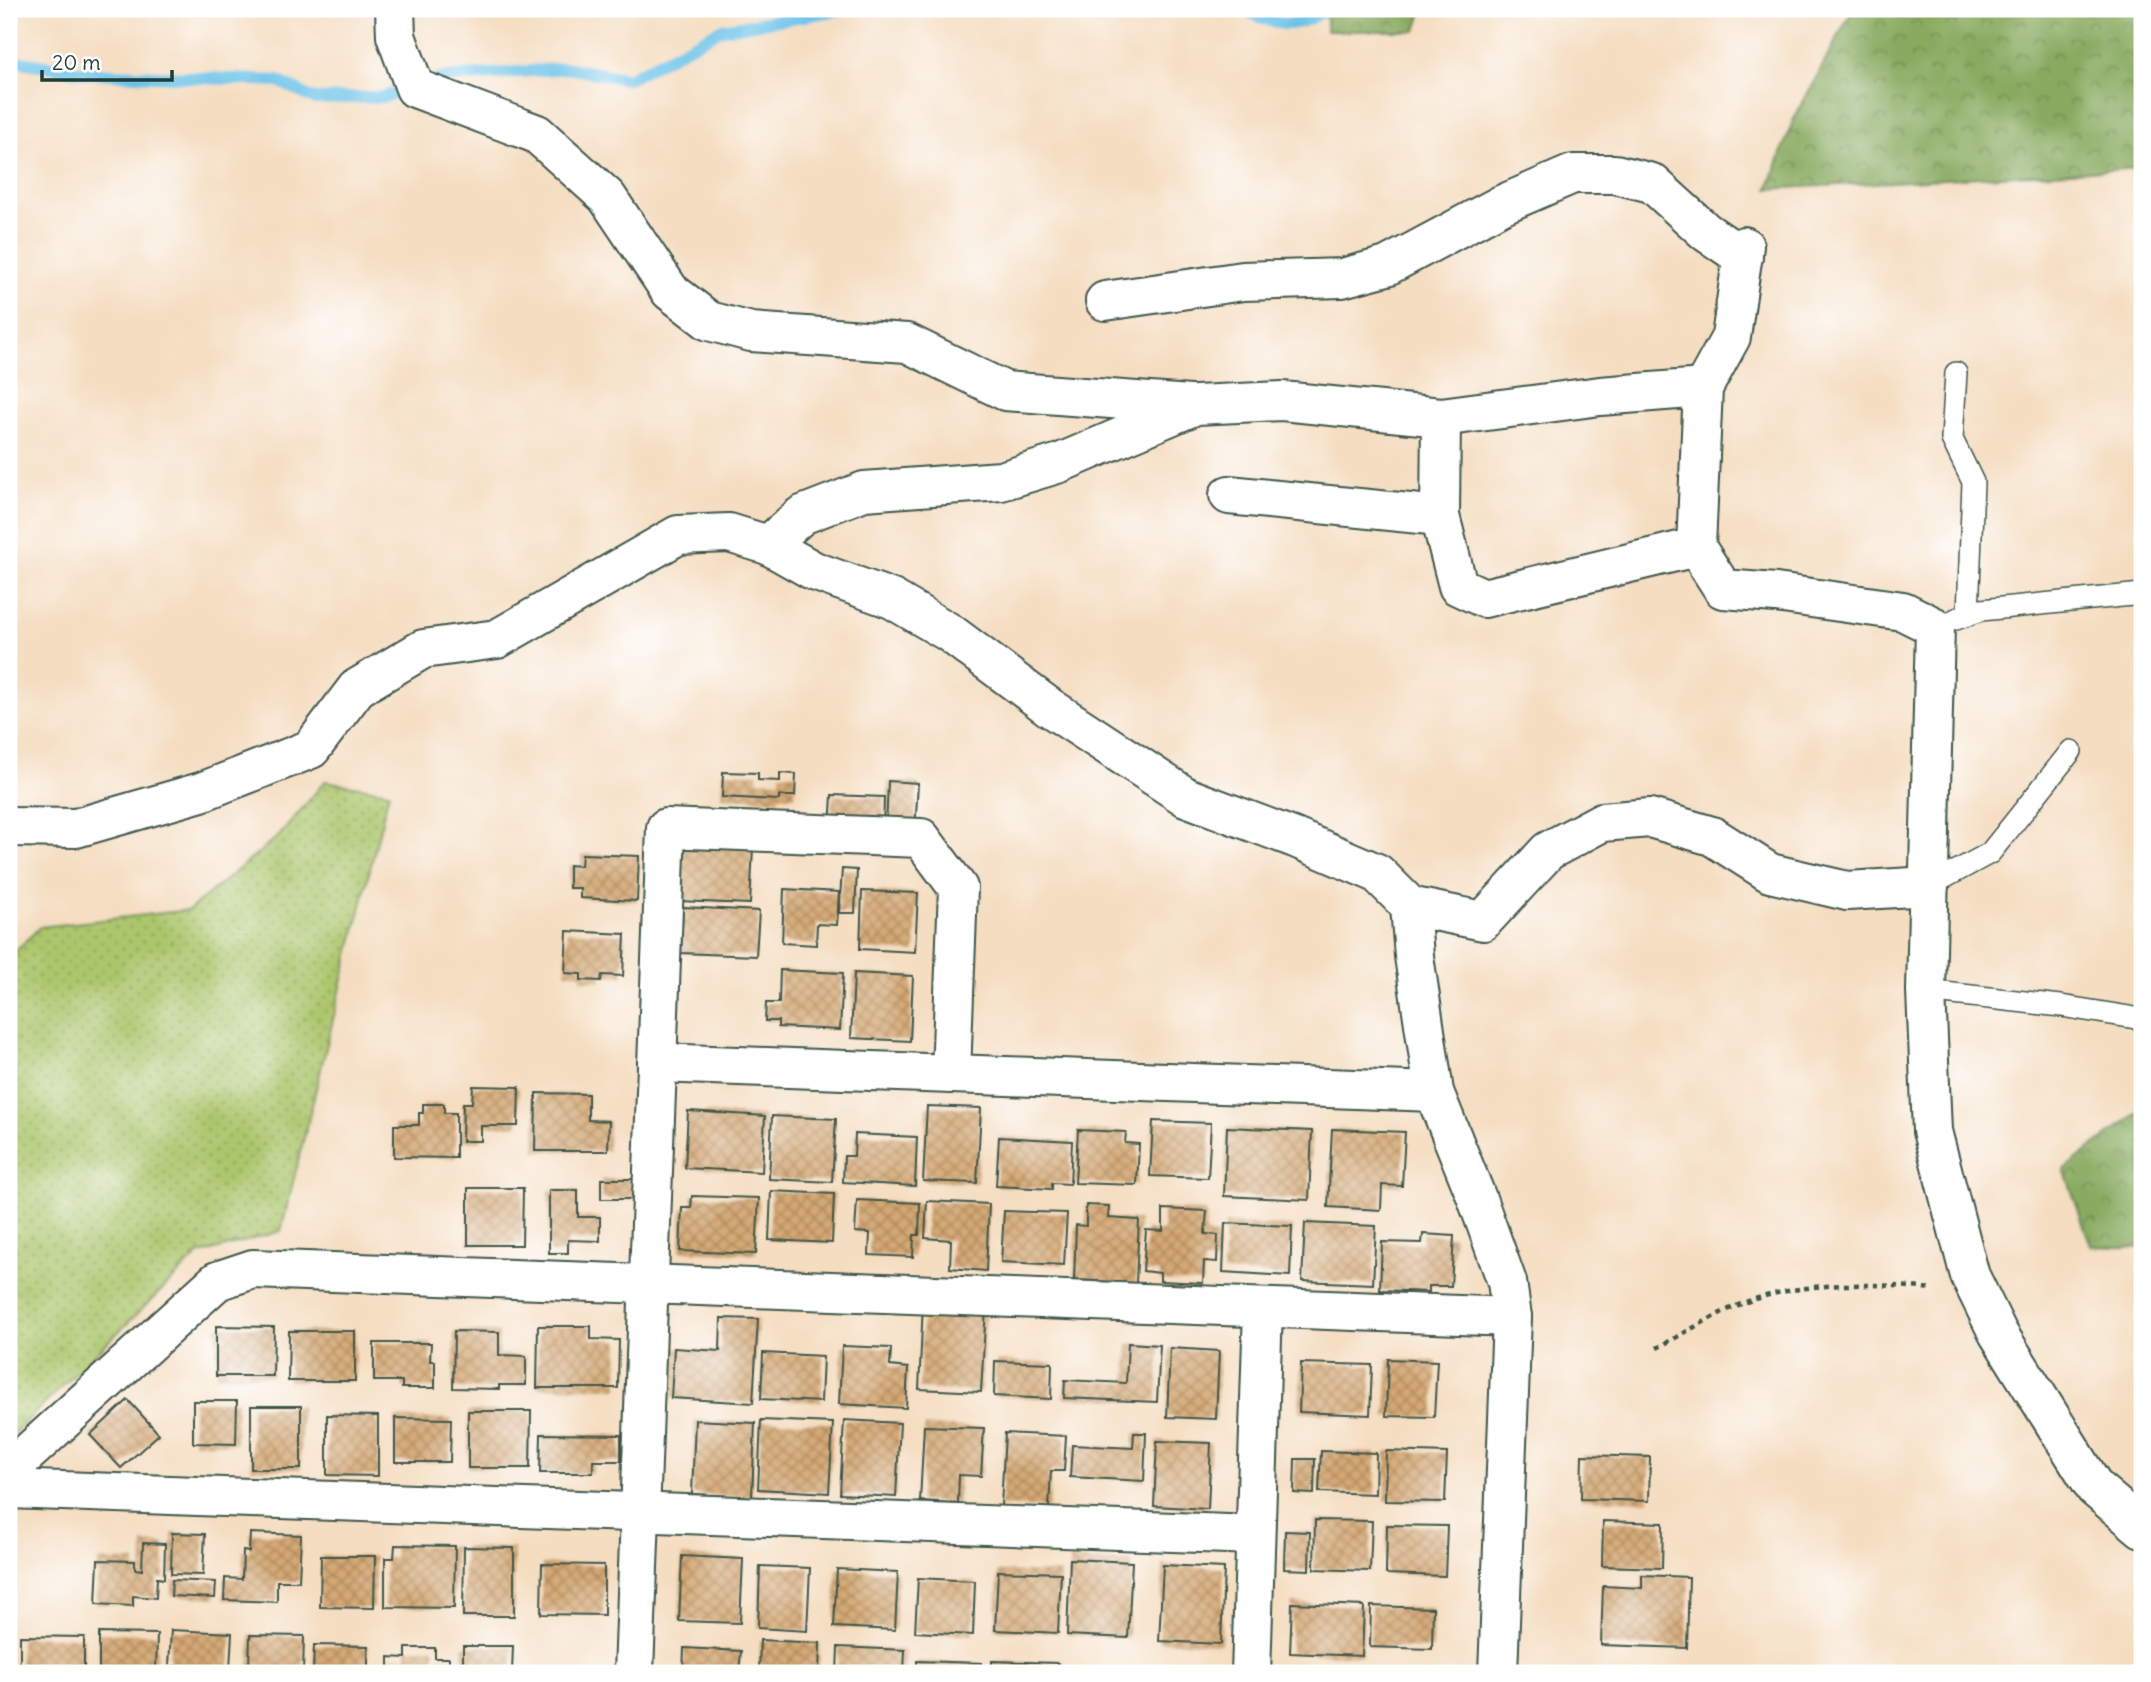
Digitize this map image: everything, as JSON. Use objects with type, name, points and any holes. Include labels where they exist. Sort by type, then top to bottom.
[{"type":"street","points":[[395,9],[397,36],[415,88],[537,134],[607,197],[670,291],[709,321],[751,332],[907,344],[1005,391],[1195,405],[1282,401],[1441,417],[1600,396],[1703,388]]},
{"type":"street","points":[[1105,301],[1243,281],[1342,278],[1387,266],[1501,205],[1573,174],[1615,174],[1652,183],[1706,232],[1744,252],[1731,337],[1703,388],[1696,547],[1723,589],[1776,593],[1903,611],[1951,621],[1929,886],[1926,990],[1932,1131],[1970,1276],[1998,1334],[2095,1488],[2142,1528]]},
{"type":"street","points":[[768,545],[802,515],[864,491],[1001,481],[1060,464],[1195,405]]},
{"type":"street","points":[[1441,417],[1440,516],[1458,586],[1484,598],[1696,547]]},
{"type":"street","points":[[1229,495],[1440,516]]},
{"type":"street","points":[[9,827],[76,828],[201,792],[311,749],[357,688],[424,649],[498,639],[678,535],[729,533],[768,545],[814,571],[892,599],[950,634],[1049,707],[1186,797],[1295,838],[1377,873],[1410,906],[1483,921],[1548,851],[1602,822],[1650,818],[1712,836],[1770,873],[1847,891],[1929,886]]},
{"type":"street","points":[[634,1673],[666,828],[921,838],[958,888],[951,1074]]},
{"type":"street","points":[[1410,906],[1434,1092],[1507,1282],[1512,1317],[1498,1673]]},
{"type":"street","points":[[657,1063],[1434,1092]]},
{"type":"street","points":[[9,1474],[18,1462],[217,1281],[253,1269],[1512,1317]]},
{"type":"street","points":[[1251,1673],[1263,1308]]},
{"type":"street","points":[[9,1489],[1255,1535]]},
{"type":"lane","points":[[1956,373],[1952,439],[1973,482],[1951,621],[1981,610],[2142,594]]},
{"type":"lane","points":[[1929,886],[1990,853],[2071,751]]},
{"type":"lane","points":[[1926,990],[2062,1006],[2142,1019]]},
{"type":"path","points":[[1657,1348],[1748,1301],[1801,1288],[1888,1285],[1979,1293]]},
{"type":"green space","points":[[1327,9],[1423,9],[1416,31],[1326,31]]},
{"type":"green space","points":[[1853,9],[2142,9],[2142,168],[1768,189],[1793,121]]},
{"type":"green space","points":[[325,781],[389,792],[281,1231],[198,1255],[9,1438],[9,957],[40,927],[189,910],[280,835]]},
{"type":"green space","points":[[2142,1109],[2142,1248],[2091,1246],[2064,1169]]},
{"type":"building","points":[[723,772],[758,773],[758,780],[780,781],[780,773],[796,774],[795,796],[779,796],[779,800],[722,797]]},
{"type":"building","points":[[888,781],[918,783],[915,831],[886,829]]},
{"type":"building","points":[[832,795],[884,797],[883,832],[830,829]]},
{"type":"building","points":[[682,845],[753,848],[750,904],[679,901]]},
{"type":"building","points":[[582,854],[639,856],[637,901],[580,898],[580,888],[569,888],[569,865],[581,866]]},
{"type":"building","points":[[842,869],[857,870],[855,913],[839,913]]},
{"type":"building","points":[[784,889],[839,892],[837,925],[817,924],[816,945],[782,943]]},
{"type":"building","points":[[862,891],[918,893],[915,952],[860,949]]},
{"type":"building","points":[[683,907],[759,911],[756,956],[681,953]]},
{"type":"building","points":[[567,931],[625,934],[623,976],[602,975],[601,981],[581,980],[581,974],[565,973]]},
{"type":"building","points":[[780,970],[843,973],[840,1030],[778,1027],[778,1021],[765,1021],[766,1003],[779,1003]]},
{"type":"building","points":[[854,973],[913,976],[910,1041],[851,1038]]},
{"type":"building","points":[[473,1086],[519,1087],[518,1126],[481,1126],[481,1141],[462,1141],[463,1103],[472,1103]]},
{"type":"building","points":[[536,1093],[588,1094],[588,1120],[609,1121],[608,1151],[535,1151]]},
{"type":"building","points":[[423,1104],[444,1104],[444,1113],[456,1113],[456,1158],[394,1157],[394,1125],[419,1125],[419,1113],[423,1113]]},
{"type":"building","points":[[927,1106],[981,1108],[977,1183],[923,1181]]},
{"type":"building","points":[[688,1111],[765,1116],[762,1172],[685,1168]]},
{"type":"building","points":[[772,1116],[836,1119],[832,1182],[769,1179]]},
{"type":"building","points":[[1153,1121],[1211,1123],[1208,1178],[1150,1176]]},
{"type":"building","points":[[1227,1127],[1312,1131],[1309,1200],[1224,1196]]},
{"type":"building","points":[[1332,1129],[1405,1132],[1402,1186],[1382,1185],[1381,1210],[1328,1207]]},
{"type":"building","points":[[1078,1130],[1126,1132],[1125,1143],[1139,1144],[1137,1185],[1075,1183]]},
{"type":"building","points":[[855,1134],[917,1137],[915,1186],[843,1182],[844,1156],[854,1156]]},
{"type":"building","points":[[999,1137],[1072,1141],[1070,1184],[1052,1183],[1052,1189],[996,1186]]},
{"type":"building","points":[[601,1179],[635,1179],[635,1199],[601,1199]]},
{"type":"building","points":[[468,1188],[523,1188],[522,1245],[468,1245]]},
{"type":"building","points":[[549,1190],[578,1190],[578,1217],[600,1217],[600,1241],[568,1240],[568,1253],[549,1253]]},
{"type":"building","points":[[771,1191],[834,1194],[832,1243],[769,1240]]},
{"type":"building","points":[[692,1196],[759,1198],[756,1254],[680,1251],[682,1208],[691,1208]]},
{"type":"building","points":[[857,1200],[920,1203],[919,1235],[914,1235],[913,1257],[869,1255],[870,1233],[855,1232]]},
{"type":"building","points":[[927,1201],[989,1204],[986,1271],[950,1268],[951,1240],[925,1238]]},
{"type":"building","points":[[1086,1205],[1109,1206],[1108,1218],[1139,1220],[1136,1283],[1074,1280],[1076,1225],[1086,1226]]},
{"type":"building","points":[[1163,1209],[1207,1211],[1205,1234],[1218,1235],[1217,1262],[1204,1261],[1203,1283],[1160,1281],[1160,1273],[1143,1271],[1146,1230],[1163,1231]]},
{"type":"building","points":[[1004,1211],[1067,1213],[1064,1265],[1001,1262]]},
{"type":"building","points":[[1225,1223],[1292,1226],[1290,1276],[1223,1272]]},
{"type":"building","points":[[1305,1223],[1376,1226],[1373,1284],[1302,1281]]},
{"type":"building","points":[[1423,1234],[1454,1236],[1451,1286],[1429,1286],[1429,1292],[1380,1290],[1382,1242],[1422,1243]]},
{"type":"building","points":[[923,1304],[986,1308],[981,1392],[919,1389]]},
{"type":"building","points":[[721,1318],[758,1319],[753,1403],[671,1398],[674,1348],[720,1351]]},
{"type":"building","points":[[216,1326],[274,1327],[273,1376],[216,1376]]},
{"type":"building","points":[[538,1326],[591,1326],[591,1339],[619,1340],[618,1388],[537,1388]]},
{"type":"building","points":[[289,1331],[355,1331],[355,1381],[288,1381]]},
{"type":"building","points":[[454,1331],[499,1332],[499,1355],[526,1356],[526,1385],[499,1385],[499,1389],[453,1388]]},
{"type":"building","points":[[374,1343],[431,1343],[430,1361],[435,1361],[435,1388],[402,1388],[402,1381],[374,1381]]},
{"type":"building","points":[[1128,1343],[1160,1345],[1157,1402],[1064,1398],[1065,1380],[1126,1383]]},
{"type":"building","points":[[842,1346],[891,1348],[890,1366],[908,1368],[906,1408],[839,1404]]},
{"type":"building","points":[[1170,1348],[1219,1351],[1216,1419],[1167,1417]]},
{"type":"building","points":[[763,1353],[823,1356],[821,1402],[761,1399]]},
{"type":"building","points":[[1388,1359],[1437,1361],[1434,1417],[1386,1416]]},
{"type":"building","points":[[995,1361],[1052,1363],[1051,1399],[994,1396]]},
{"type":"building","points":[[1301,1363],[1372,1365],[1370,1415],[1299,1412]]},
{"type":"building","points":[[128,1400],[159,1434],[121,1468],[90,1435]]},
{"type":"building","points":[[193,1401],[237,1401],[236,1444],[193,1443]]},
{"type":"building","points":[[251,1406],[301,1406],[301,1469],[251,1469]]},
{"type":"building","points":[[468,1411],[531,1411],[530,1468],[468,1468]]},
{"type":"building","points":[[327,1415],[378,1416],[378,1476],[327,1475]]},
{"type":"building","points":[[395,1418],[451,1419],[450,1462],[395,1462]]},
{"type":"building","points":[[695,1420],[755,1423],[752,1497],[692,1494]]},
{"type":"building","points":[[761,1420],[833,1423],[829,1493],[758,1489]]},
{"type":"building","points":[[844,1420],[900,1423],[896,1497],[840,1494]]},
{"type":"building","points":[[924,1426],[984,1428],[981,1476],[959,1475],[958,1503],[920,1501]]},
{"type":"building","points":[[1005,1433],[1066,1436],[1064,1471],[1051,1471],[1049,1508],[1001,1506]]},
{"type":"building","points":[[1134,1433],[1146,1433],[1144,1481],[1070,1477],[1072,1445],[1133,1448]]},
{"type":"building","points":[[541,1434],[621,1435],[621,1461],[593,1461],[593,1473],[540,1473]]},
{"type":"building","points":[[1157,1441],[1211,1443],[1208,1509],[1154,1506]]},
{"type":"building","points":[[1321,1451],[1376,1453],[1375,1494],[1319,1492]]},
{"type":"building","points":[[1386,1451],[1447,1453],[1445,1502],[1385,1501]]},
{"type":"building","points":[[1582,1455],[1650,1457],[1649,1501],[1581,1499]]},
{"type":"building","points":[[1295,1459],[1315,1459],[1314,1494],[1294,1493]]},
{"type":"building","points":[[1315,1520],[1372,1521],[1370,1571],[1314,1569]]},
{"type":"building","points":[[1603,1521],[1663,1523],[1662,1568],[1602,1566]]},
{"type":"building","points":[[1387,1525],[1447,1526],[1445,1576],[1386,1574]]},
{"type":"building","points":[[1285,1531],[1310,1532],[1309,1570],[1284,1569]]},
{"type":"building","points":[[172,1533],[205,1534],[203,1575],[171,1574]]},
{"type":"building","points":[[250,1533],[301,1535],[299,1581],[277,1581],[277,1602],[224,1600],[225,1578],[242,1579],[243,1551],[249,1552]]},
{"type":"building","points":[[143,1543],[165,1544],[164,1579],[157,1578],[156,1598],[133,1596],[133,1606],[96,1604],[98,1560],[135,1561],[135,1569],[142,1570]]},
{"type":"building","points":[[395,1545],[455,1546],[454,1608],[385,1607],[385,1558],[394,1558]]},
{"type":"building","points":[[464,1547],[514,1548],[514,1616],[463,1616]]},
{"type":"building","points":[[321,1556],[375,1556],[374,1608],[320,1607]]},
{"type":"building","points":[[682,1556],[743,1559],[740,1623],[679,1621]]},
{"type":"building","points":[[1070,1559],[1132,1562],[1128,1638],[1067,1635]]},
{"type":"building","points":[[542,1564],[604,1565],[604,1615],[541,1614]]},
{"type":"building","points":[[1163,1565],[1224,1568],[1221,1644],[1159,1641]]},
{"type":"building","points":[[760,1566],[810,1568],[807,1631],[758,1628]]},
{"type":"building","points":[[837,1569],[898,1572],[895,1630],[834,1627]]},
{"type":"building","points":[[998,1571],[1061,1573],[1058,1633],[995,1630]]},
{"type":"building","points":[[1642,1575],[1689,1577],[1687,1648],[1601,1645],[1603,1586],[1642,1588]]},
{"type":"building","points":[[918,1578],[975,1581],[973,1635],[915,1632]]},
{"type":"building","points":[[172,1580],[216,1582],[215,1598],[171,1596]]},
{"type":"building","points":[[1292,1603],[1364,1606],[1362,1656],[1290,1653]]},
{"type":"building","points":[[1371,1606],[1433,1608],[1432,1649],[1370,1647]]},
{"type":"building","points":[[171,1630],[232,1633],[230,1669],[226,1669],[226,1673],[196,1673],[196,1668],[169,1666]]},
{"type":"building","points":[[99,1633],[157,1634],[156,1673],[99,1671]]},
{"type":"building","points":[[250,1635],[304,1636],[303,1673],[264,1673],[264,1667],[249,1667]]},
{"type":"building","points":[[20,1636],[84,1637],[84,1670],[20,1669]]},
{"type":"building","points":[[760,1640],[820,1643],[819,1673],[759,1673]]},
{"type":"building","points":[[314,1645],[368,1646],[368,1673],[313,1673]]},
{"type":"building","points":[[463,1646],[513,1646],[512,1673],[463,1673]]},
{"type":"building","points":[[838,1647],[905,1650],[904,1673],[837,1673]]},
{"type":"building","points":[[406,1648],[435,1648],[435,1658],[449,1658],[449,1673],[389,1673],[389,1657],[406,1658]]},
{"type":"building","points":[[684,1648],[741,1651],[739,1673],[683,1673]]},
{"type":"building","points":[[917,1661],[981,1663],[980,1673],[917,1673]]},
{"type":"building","points":[[992,1661],[1058,1663],[1058,1673],[992,1673]]},
{"type":"waterway","points":[[428,83],[444,78],[568,68],[628,79],[722,29],[847,9]]},
{"type":"waterway","points":[[1242,9],[1285,24],[1304,21],[1327,9]]},
{"type":"waterway","points":[[9,60],[86,73],[278,81],[314,99],[384,97],[411,88]]}]
